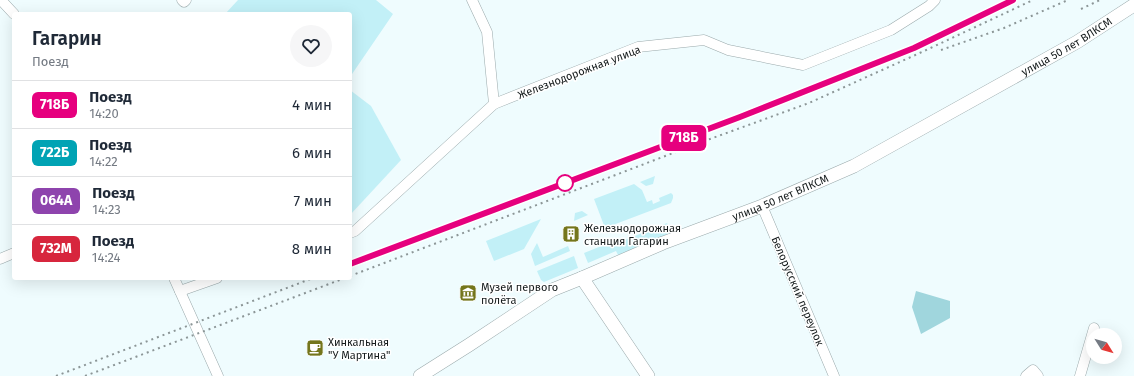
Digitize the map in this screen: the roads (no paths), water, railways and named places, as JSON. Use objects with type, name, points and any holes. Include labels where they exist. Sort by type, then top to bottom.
[{"type":"main road","name":"улица 50 лет ВЛКСМ","points":[[420,376],[552,290],[663,243],[762,206],[854,166],[1077,42],[1134,5]]},
{"type":"main road","points":[[582,278],[648,376]]},
{"type":"street","points":[[1,0],[12,12]]},
{"type":"street","points":[[182,0],[184,2],[186,0]]},
{"type":"street","points":[[472,0],[487,32],[494,104]]},
{"type":"street","name":"Железнодорожная улица","points":[[352,232],[494,104],[638,47],[704,40],[728,50],[803,64],[891,30],[929,6],[935,0]]},
{"type":"street","name":"Белорусский переулок","points":[[762,206],[834,376]]},
{"type":"street","points":[[0,259],[12,254]]},
{"type":"street","points":[[175,280],[218,376]]},
{"type":"street","points":[[180,291],[211,280]]},
{"type":"street","points":[[1080,376],[1086,355]]},
{"type":"street","points":[[1026,376],[1033,370],[1038,376]]},
{"type":"railway","points":[[352,263],[754,111],[914,48],[1013,0]]},
{"type":"railway","points":[[352,275],[710,139],[809,103],[1033,0]]},
{"type":"railway","points":[[941,50],[1004,28],[1068,0]]},
{"type":"railway","points":[[1081,9],[1100,0]]},
{"type":"railway","points":[[56,376],[308,280]]},
{"type":"railway","points":[[85,376],[340,280]]},
{"type":"train","name":"718Б","points":[[352,263],[740,117],[914,48],[1013,0]]},
{"type":"place","name":"Железнодорожная станция Гагарин","points":[[571,234]]},
{"type":"place","name":"Музей первого полёта","points":[[468,293]]},
{"type":"place","name":"Хинкальная \"У Мартина\"","points":[[315,348]]}]
